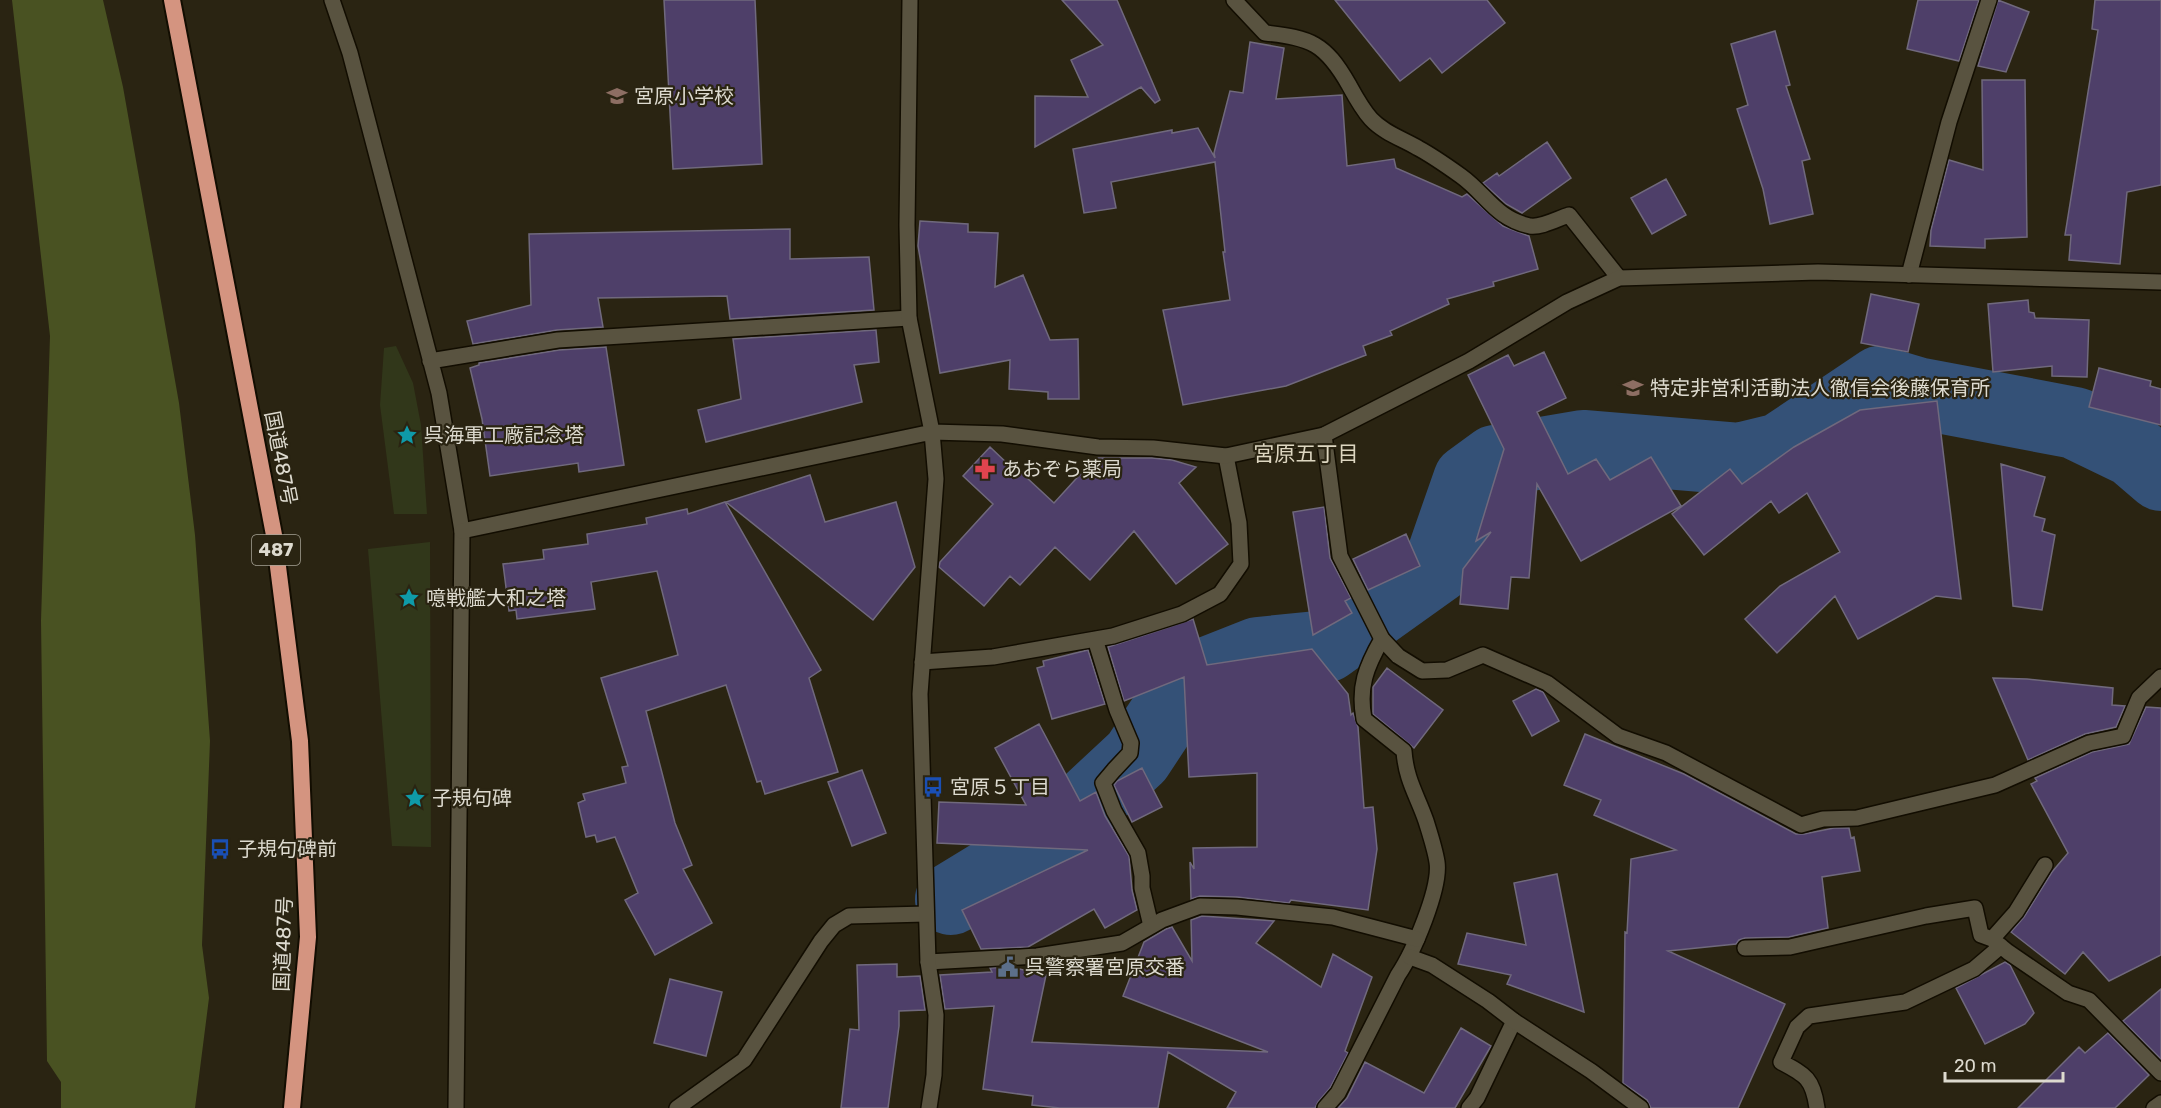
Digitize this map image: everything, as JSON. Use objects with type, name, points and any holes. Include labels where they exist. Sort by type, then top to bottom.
[{"type":"highway","name":"国道487号","points":[[172,0],[274,535],[300,741],[308,937],[292,1108]]},
{"type":"street","points":[[332,0],[350,53],[439,393],[462,531],[456,1108]]},
{"type":"street","points":[[910,0],[907,225],[909,318],[932,432],[936,479],[920,694],[928,962],[936,1015],[934,1075],[929,1108]]},
{"type":"street","points":[[1234,0],[1265,33],[1294,36],[1319,46],[1336,63],[1372,120],[1389,133],[1419,148],[1463,177],[1496,210],[1512,220],[1533,227],[1569,215],[1619,278]]},
{"type":"street","points":[[1909,275],[1949,122],[1989,0]]},
{"type":"street","points":[[462,531],[932,432],[1002,434],[1098,447],[1153,448],[1226,456],[1324,435],[1469,361],[1567,302],[1619,278],[1818,272],[2161,282]]},
{"type":"street","points":[[430,361],[558,340],[909,318]]},
{"type":"street","points":[[1324,435],[1340,556],[1382,639],[1398,656],[1422,671],[1447,670],[1483,655],[1547,683],[1618,736],[1666,753],[1801,825],[1823,819],[1857,818],[1995,785],[2089,743],[2123,736],[2139,698],[2161,677]]},
{"type":"street","points":[[922,662],[993,657],[1113,636],[1182,614],[1220,594],[1241,564],[1239,523],[1226,456]]},
{"type":"street","points":[[1095,639],[1117,710],[1131,743],[1130,753],[1103,783],[1114,811],[1138,853],[1142,888],[1151,926]]},
{"type":"street","points":[[1325,1108],[1338,1093],[1398,975],[1410,957],[1428,913],[1438,864],[1425,820],[1405,770],[1404,751],[1364,719],[1360,700],[1364,678],[1382,639]]},
{"type":"street","points":[[1817,1108],[1815,1089],[1803,1073],[1781,1062],[1797,1027],[1809,1016],[1905,1002],[1974,969],[1996,942],[2045,865]]},
{"type":"street","points":[[928,962],[1037,956],[1122,943],[1151,926],[1200,906],[1237,907],[1333,917],[1417,939]]},
{"type":"street","points":[[1745,948],[1790,947],[1926,916],[1975,908],[1981,935],[1996,942],[2068,993],[2089,1000],[2161,1073]]},
{"type":"street","points":[[677,1108],[744,1060],[821,941],[834,925],[849,916],[926,914]]},
{"type":"street","points":[[1410,957],[1432,965],[1488,1001],[1592,1071],[1641,1108]]},
{"type":"street","points":[[1469,1108],[1477,1098],[1514,1020]]},
{"type":"street","points":[[2154,1108],[2161,1103]]},
{"type":"green space","points":[[12,0],[103,0],[123,87],[179,403],[195,535],[210,741],[202,945],[209,998],[195,1108],[61,1108],[61,1082],[47,1061],[41,621],[50,336]]},
{"type":"green space","points":[[396,346],[413,383],[421,425],[427,514],[394,514],[380,405],[384,348]]},
{"type":"green space","points":[[430,542],[431,847],[392,846],[368,549]]},
{"type":"building","points":[[664,0],[755,0],[762,164],[673,169]]},
{"type":"building","points":[[1062,0],[1117,0],[1160,100],[1155,103],[1141,87],[1035,147],[1035,96],[1088,97],[1071,60],[1103,45]]},
{"type":"building","points":[[1335,0],[1487,0],[1505,23],[1442,73],[1430,58],[1400,81]]},
{"type":"building","points":[[1918,0],[1979,0],[1959,61],[1907,49]]},
{"type":"building","points":[[1998,0],[2029,12],[2006,72],[1978,66]]},
{"type":"building","points":[[2095,0],[2161,0],[2161,185],[2127,192],[2120,264],[2069,260],[2071,235],[2065,235],[2098,30],[2092,29]]},
{"type":"building","points":[[1775,31],[1790,85],[1786,86],[1810,159],[1802,161],[1813,214],[1770,224],[1763,189],[1737,109],[1748,105],[1731,44]]},
{"type":"building","points":[[1250,42],[1284,48],[1276,99],[1342,95],[1347,166],[1394,159],[1396,168],[1462,197],[1467,194],[1503,226],[1529,236],[1538,269],[1493,282],[1494,286],[1447,299],[1449,304],[1390,331],[1392,335],[1363,346],[1366,355],[1286,386],[1183,405],[1163,310],[1230,300],[1215,162],[1111,182],[1116,208],[1084,213],[1073,149],[1172,130],[1172,133],[1198,128],[1215,158],[1214,153],[1230,91],[1243,93]]},
{"type":"building","points":[[1982,80],[2025,80],[2027,237],[1985,239],[1985,248],[1930,246],[1931,230],[1949,160],[1983,170]]},
{"type":"building","points":[[1547,142],[1571,178],[1522,213],[1506,204],[1483,183],[1497,173],[1499,176]]},
{"type":"building","points":[[1666,179],[1686,215],[1652,234],[1631,198]]},
{"type":"building","points":[[920,221],[968,224],[968,232],[998,233],[995,287],[1023,275],[1050,340],[1078,339],[1079,399],[1048,399],[1048,392],[1009,389],[1010,360],[940,373],[918,246]]},
{"type":"building","points":[[790,229],[790,259],[869,257],[874,310],[730,319],[727,296],[598,298],[603,327],[557,330],[473,344],[467,321],[531,305],[529,234]]},
{"type":"building","points":[[1871,294],[1919,304],[1908,352],[1861,343]]},
{"type":"building","points":[[2028,300],[2029,312],[2034,313],[2035,318],[2089,320],[2087,377],[2052,376],[2052,366],[1993,372],[1988,304]]},
{"type":"building","points":[[876,330],[879,362],[854,365],[862,402],[706,442],[698,410],[741,399],[733,339]]},
{"type":"building","points":[[606,347],[624,465],[579,472],[578,463],[490,476],[482,419],[470,368],[479,363],[559,350]]},
{"type":"building","points":[[1544,352],[1566,398],[1537,412],[1568,474],[1596,459],[1610,480],[1651,457],[1681,506],[1581,561],[1537,484],[1529,578],[1511,577],[1508,609],[1460,604],[1463,569],[1491,532],[1476,541],[1504,449],[1468,375],[1508,355],[1514,366]]},
{"type":"building","points":[[2099,368],[2151,381],[2150,386],[2161,389],[2161,425],[2089,407]]},
{"type":"building","points":[[1937,401],[1961,599],[1936,596],[1858,639],[1835,596],[1777,653],[1745,619],[1780,586],[1840,552],[1807,493],[1779,513],[1771,501],[1704,555],[1672,514],[1730,469],[1742,484],[1794,447],[1860,410]]},
{"type":"building","points":[[990,447],[1054,503],[1095,458],[1152,458],[1172,460],[1196,467],[1179,483],[1228,544],[1176,584],[1134,531],[1090,580],[1055,547],[1020,585],[1010,576],[984,606],[939,567],[940,562],[993,504],[963,476]]},
{"type":"building","points":[[2001,464],[2045,477],[2034,516],[2045,519],[2042,531],[2055,535],[2042,610],[2013,606]]},
{"type":"building","points":[[810,475],[825,522],[896,502],[915,567],[873,620],[726,502]]},
{"type":"building","points":[[725,502],[821,670],[809,678],[838,772],[765,794],[761,781],[757,782],[726,685],[646,711],[675,823],[692,865],[683,869],[712,923],[655,955],[625,900],[638,893],[615,837],[597,842],[595,835],[586,837],[578,803],[585,800],[583,794],[626,783],[622,767],[628,766],[601,678],[678,655],[657,571],[591,582],[595,609],[517,619],[516,610],[509,611],[503,564],[544,559],[543,550],[588,544],[587,534],[647,524],[646,518],[687,509],[688,514]]},
{"type":"building","points":[[1324,507],[1330,558],[1351,598],[1345,601],[1352,613],[1313,635],[1293,512]]},
{"type":"building","points":[[1406,534],[1420,566],[1368,590],[1353,559]]},
{"type":"building","points":[[1193,619],[1207,665],[1312,649],[1348,694],[1351,715],[1353,713],[1358,727],[1364,808],[1373,807],[1377,849],[1368,910],[1291,900],[1289,903],[1237,897],[1200,896],[1191,899],[1190,862],[1194,869],[1193,848],[1257,847],[1257,773],[1189,777],[1184,677],[1124,701],[1108,647]]},
{"type":"building","points":[[1088,650],[1105,704],[1052,719],[1037,668],[1044,666],[1043,661]]},
{"type":"building","points":[[1387,668],[1443,710],[1414,748],[1373,714],[1373,687]]},
{"type":"building","points":[[1993,678],[2027,679],[2113,688],[2112,705],[2125,706],[2116,727],[2085,734],[2028,760]]},
{"type":"building","points":[[1536,689],[1543,692],[1559,721],[1532,736],[1513,701]]},
{"type":"building","points":[[2146,707],[2161,708],[2161,955],[2109,981],[2083,952],[2065,974],[2011,932],[2024,917],[2052,872],[2068,853],[2031,784],[2037,781],[2035,778],[2092,752],[2129,744]]},
{"type":"building","points":[[1039,724],[1080,801],[1096,792],[1105,816],[1129,856],[1132,890],[1137,910],[1105,928],[1094,909],[1028,947],[981,949],[962,910],[1088,850],[937,843],[939,802],[1026,805],[995,748]]},
{"type":"building","points":[[1585,734],[1684,774],[1796,834],[1849,828],[1851,838],[1854,837],[1860,871],[1822,877],[1828,928],[1789,937],[1745,938],[1736,944],[1668,951],[1785,1004],[1738,1108],[1651,1108],[1647,1100],[1623,1083],[1625,932],[1627,933],[1631,859],[1676,850],[1594,815],[1601,800],[1564,785]]},
{"type":"building","points":[[1142,768],[1162,807],[1132,822],[1114,785],[1117,781]]},
{"type":"building","points":[[862,770],[886,833],[852,846],[828,782]]},
{"type":"building","points":[[1557,874],[1584,1012],[1507,984],[1511,975],[1458,964],[1467,933],[1526,945],[1514,883]]},
{"type":"building","points":[[1202,916],[1274,921],[1256,943],[1321,987],[1333,954],[1372,977],[1345,1051],[1348,1053],[1330,1088],[1315,1108],[1227,1108],[1236,1092],[1168,1052],[1158,1108],[1060,1108],[1032,1105],[1033,1096],[983,1089],[994,1006],[945,1009],[940,975],[992,972],[990,968],[1010,967],[1046,975],[1032,1042],[1268,1052],[1123,996],[1144,942],[1166,929],[1172,927],[1192,961],[1191,920]]},
{"type":"building","points":[[2005,962],[2010,965],[2034,1013],[2025,1024],[1985,1044],[1956,988]]},
{"type":"building","points":[[897,964],[897,977],[920,976],[925,1010],[899,1011],[888,1108],[841,1108],[850,1029],[859,1030],[857,965]]},
{"type":"building","points":[[670,979],[722,992],[706,1056],[654,1043]]},
{"type":"building","points":[[2161,989],[2161,1059],[2123,1021]]},
{"type":"building","points":[[1461,1028],[1491,1046],[1455,1108],[1338,1108],[1347,1098],[1365,1062],[1424,1093]]},
{"type":"building","points":[[2108,1033],[2149,1075],[2115,1108],[2018,1108],[2079,1047],[2085,1053]]},
{"type":"waterway","points":[[951,899],[1048,840],[1137,757],[1187,681],[1258,653],[1327,646],[1439,566],[1469,480],[1495,461],[1583,446],[1739,459],[1780,449],[1880,382],[1917,393],[2075,423],[2133,451],[2161,475]]},
{"type":"place","name":"宮原小学校","points":[[617,96]]},
{"type":"place","name":"特定非営利活動法人徹信会後藤保育所","points":[[1633,388]]},
{"type":"place","name":"呉海軍工廠記念塔","points":[[407,435]]},
{"type":"place","name":"あおぞら薬局","points":[[985,469]]},
{"type":"place","name":"噫戦艦大和之塔","points":[[409,598]]},
{"type":"place","name":"宮原５丁目","points":[[933,787]]},
{"type":"place","name":"子規句碑","points":[[415,798]]},
{"type":"place","name":"子規句碑前","points":[[220,849]]},
{"type":"place","name":"呉警察署宮原交番","points":[[1008,967]]},
{"type":"district","name":"宮原五丁目","points":[[1306,454]]}]
